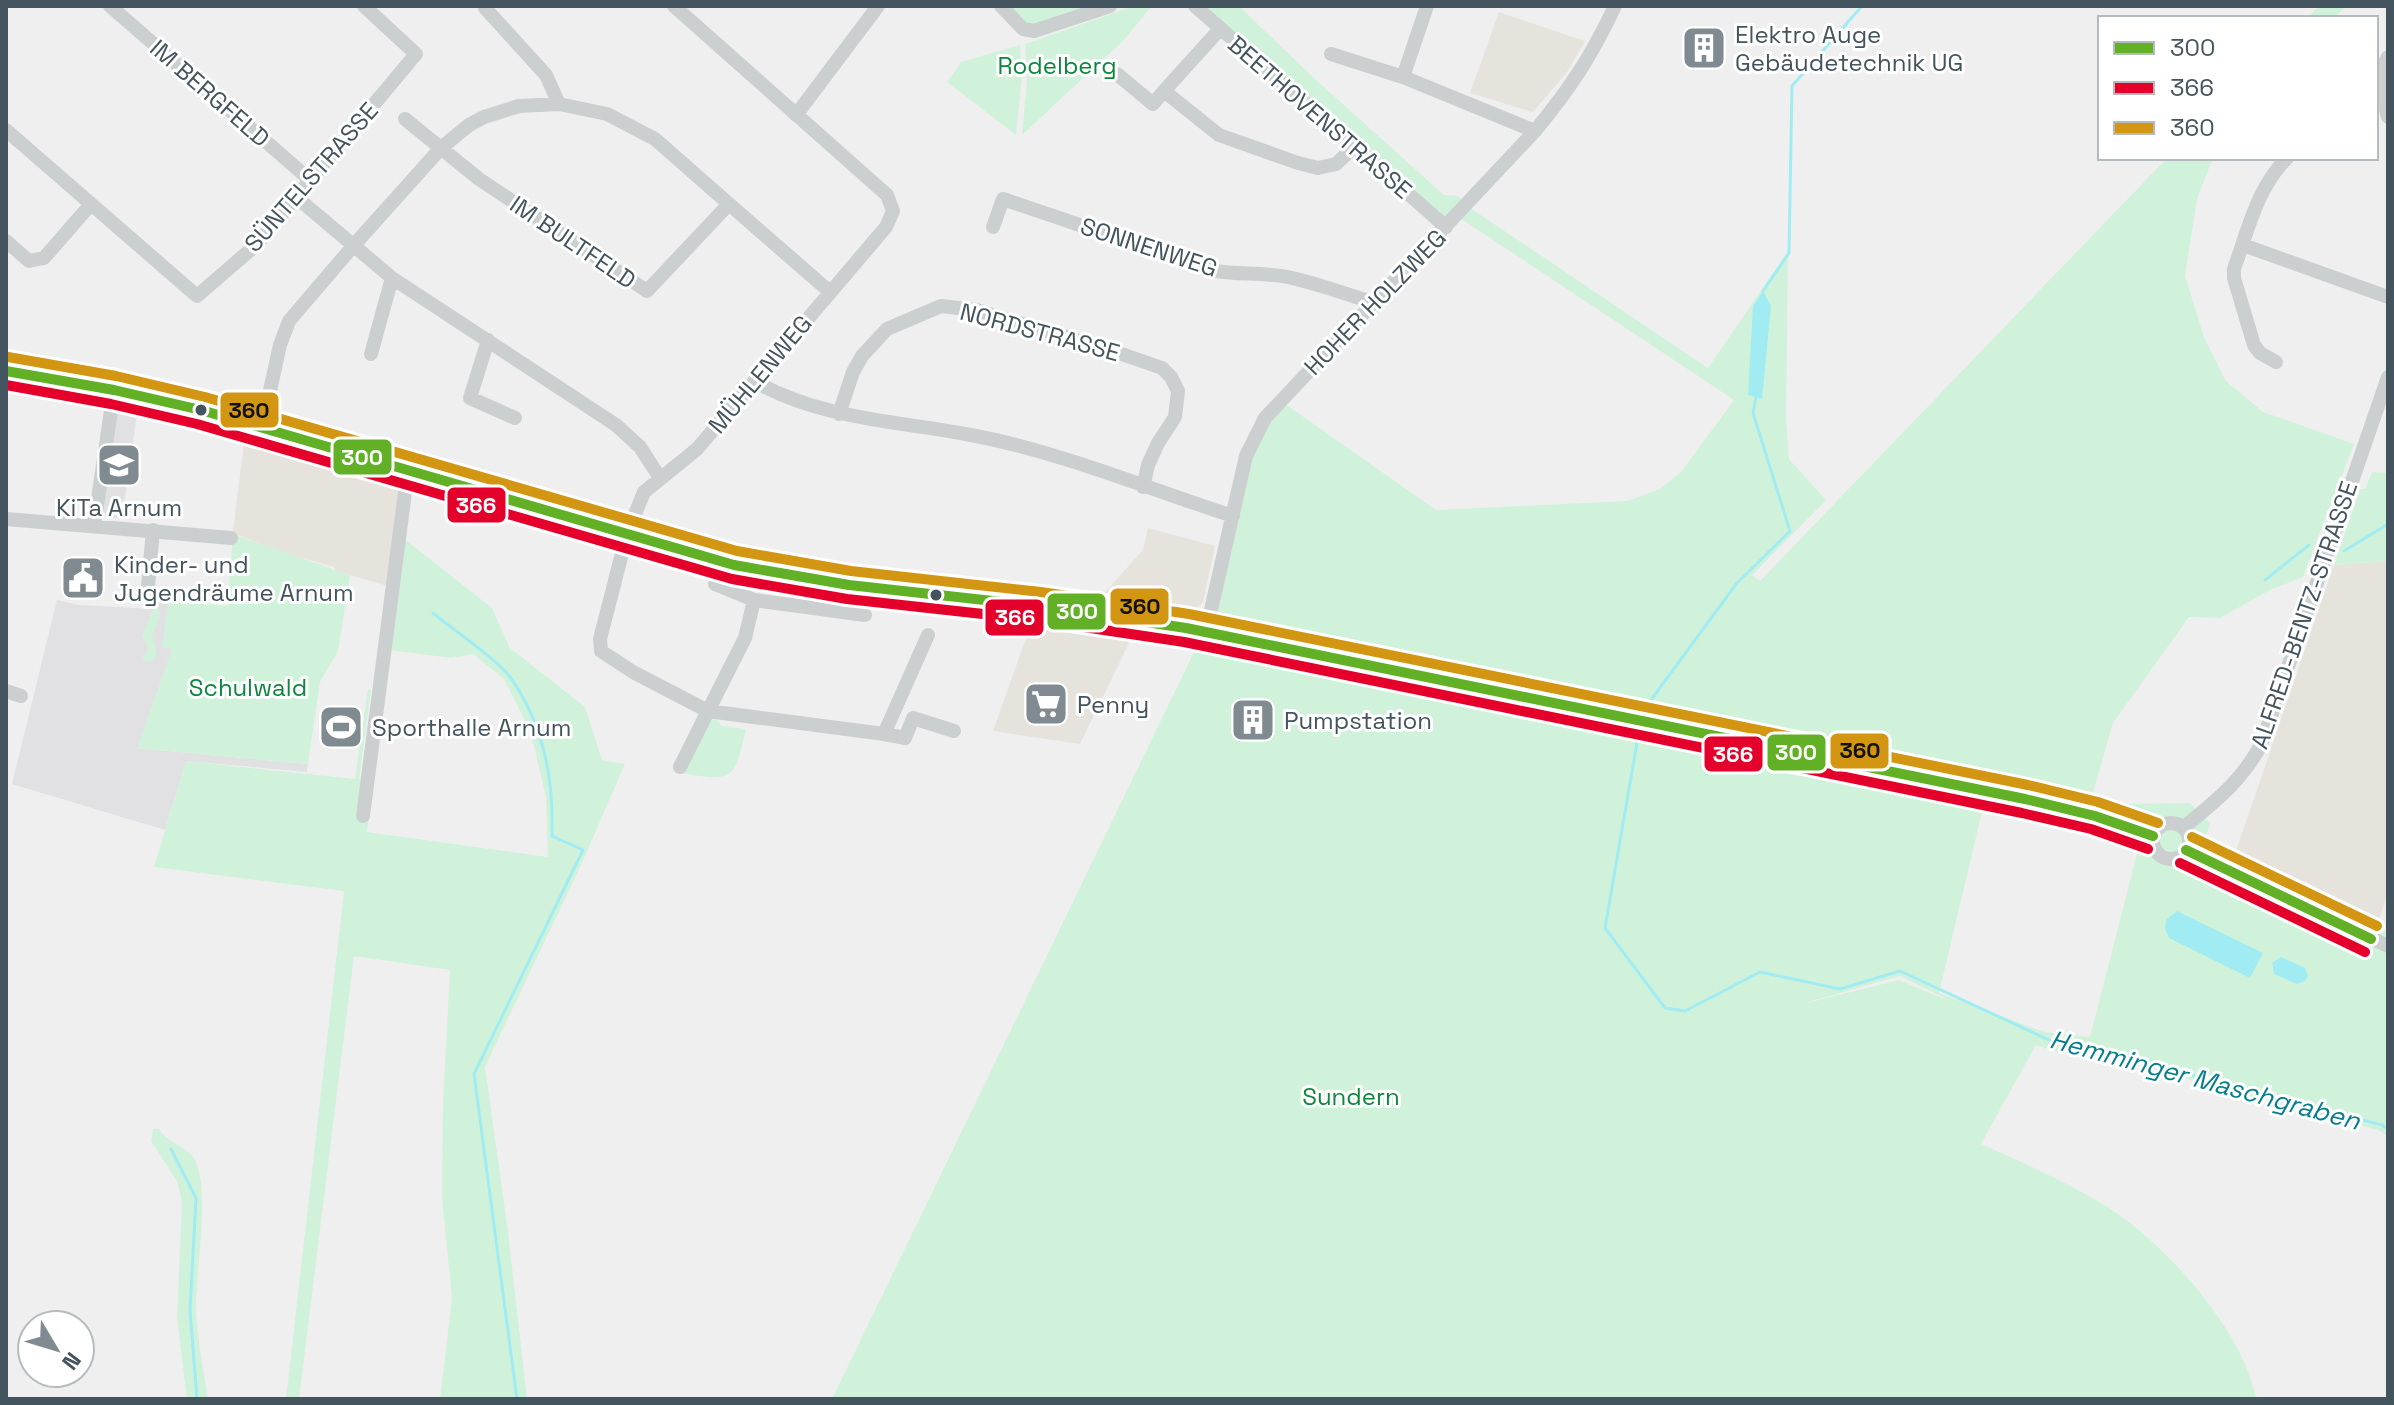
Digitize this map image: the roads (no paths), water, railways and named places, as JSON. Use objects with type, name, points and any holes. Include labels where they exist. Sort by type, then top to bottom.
[{"type":"street","name":"IM BERGFELD","points":[[110,6],[309,179]]},
{"type":"street","name":"SÜNTELSTRASSE","points":[[91,204],[197,296],[256,245],[416,54],[364,6]]},
{"type":"street","points":[[674,6],[796,115],[878,6]]},
{"type":"street","points":[[1002,7],[1023,29],[1034,31],[1110,6]]},
{"type":"street","name":"BEETHOVENSTRASSE","points":[[1195,6],[1446,227]]},
{"type":"street","points":[[1403,77],[1427,6]]},
{"type":"street","name":"HOHER HOLZWEG","points":[[1206,632],[1246,456],[1265,418],[1535,131],[1569,90],[1594,51],[1615,6]]},
{"type":"street","points":[[485,8],[546,75],[559,104]]},
{"type":"street","points":[[1117,74],[1153,104],[1220,29]]},
{"type":"street","points":[[1331,54],[1403,77],[1535,131]]},
{"type":"street","points":[[2388,57],[2378,77],[2388,117]]},
{"type":"street","points":[[1164,91],[1219,135],[1298,163],[1318,168],[1336,164],[1354,147]]},
{"type":"street","points":[[262,427],[280,345],[289,321],[441,148],[469,125],[502,110],[559,104],[607,114],[655,139],[830,292]]},
{"type":"street","name":"MÜHLENWEG","points":[[708,711],[633,672],[601,651],[600,639],[627,534],[644,492],[697,449],[886,227],[893,211],[887,195],[796,115]]},
{"type":"street","name":"IM BULTFELD","points":[[405,119],[479,179],[647,291],[729,204]]},
{"type":"street","points":[[6,130],[91,204],[44,258],[29,261],[6,241]]},
{"type":"street","points":[[2276,362],[2260,353],[2254,345],[2234,269],[2263,189],[2272,173],[2285,160]]},
{"type":"street","points":[[295,196],[392,278],[616,425],[640,447],[660,478]]},
{"type":"street","name":"SONNENWEG","points":[[993,227],[1003,199],[1215,271],[1241,275],[1266,273],[1292,278],[1372,302]]},
{"type":"street","points":[[2243,245],[2388,297]]},
{"type":"street","points":[[371,354],[392,278]]},
{"type":"street","name":"NORDSTRASSE","points":[[839,414],[857,364],[887,329],[941,306],[976,310],[1110,350],[1162,368],[1171,377],[1178,391],[1175,417],[1158,443],[1143,487]]},
{"type":"street","points":[[488,340],[470,398],[515,418]]},
{"type":"street","points":[[6,371],[114,390],[262,427],[734,565],[849,585],[1073,611],[1206,632],[2025,799],[2095,816],[2153,836]]},
{"type":"street","name":"ALFRED-BENTZ-STRASSE","points":[[2183,828],[2225,795],[2247,770],[2261,745],[2388,377]]},
{"type":"street","points":[[754,381],[786,399],[839,414],[972,435],[1077,462],[1233,516]]},
{"type":"street","points":[[94,526],[114,390]]},
{"type":"street","points":[[363,816],[408,469]]},
{"type":"street","points":[[6,519],[231,538]]},
{"type":"street","points":[[148,586],[153,530]]},
{"type":"street","points":[[715,584],[754,600],[865,615]]},
{"type":"street","points":[[680,767],[745,638],[754,600]]},
{"type":"street","points":[[884,734],[928,635]]},
{"type":"street","points":[[6,691],[21,696]]},
{"type":"street","points":[[894,710],[954,731]]},
{"type":"street","points":[[708,711],[905,738],[913,718]]},
{"type":"street","points":[[2169,823],[2183,828],[2188,836],[2186,850],[2172,859],[2161,856],[2154,847],[2156,829],[2169,823]]},
{"type":"street","points":[[2186,850],[2388,946]]},
{"type":"water","points":[[1763,291],[1771,306],[1762,399],[1748,395],[1753,306]]},
{"type":"water","points":[[2177,911],[2263,953],[2250,978],[2169,938],[2166,920]]},
{"type":"water","points":[[2281,957],[2305,968],[2308,976],[2305,981],[2297,984],[2274,974],[2272,963]]},
{"type":"waterway","points":[[1763,291],[1789,253],[1792,86],[1862,6]]},
{"type":"waterway","points":[[1303,639],[1645,708],[1737,583],[1790,531],[1753,413],[1756,397]]},
{"type":"waterway","points":[[2344,551],[2388,524]]},
{"type":"waterway","points":[[2265,580],[2309,545]]},
{"type":"waterway","points":[[433,613],[510,677],[531,713],[544,753],[551,794],[552,836],[583,850],[474,1074],[517,1399]]},
{"type":"waterway","name":"Hemminger Maschgraben","points":[[1638,737],[1605,928],[1665,1008],[1685,1011],[1760,972],[1840,989],[1900,971],[2060,1045],[2130,1055],[2203,1079],[2388,1129]]},
{"type":"waterway","points":[[171,1149],[196,1198],[190,1310],[197,1399]]},
{"type":"place","name":"Elektro Auge Gebäudetechnik UG","points":[[1704,48]]},
{"type":"place","name":"KiTa Arnum","points":[[119,465]]},
{"type":"place","name":"Kinder- und Jugendräume Arnum","points":[[83,578]]},
{"type":"place","name":"Penny","points":[[1046,704]]},
{"type":"place","name":"Pumpstation","points":[[1253,720]]},
{"type":"place","name":"Sporthalle Arnum","points":[[341,727]]},
{"type":"park label","name":"Rodelberg","points":[[1057,65]]},
{"type":"park label","name":"Schulwald","points":[[248,687]]},
{"type":"park label","name":"Sundern","points":[[1351,1096]]}]
